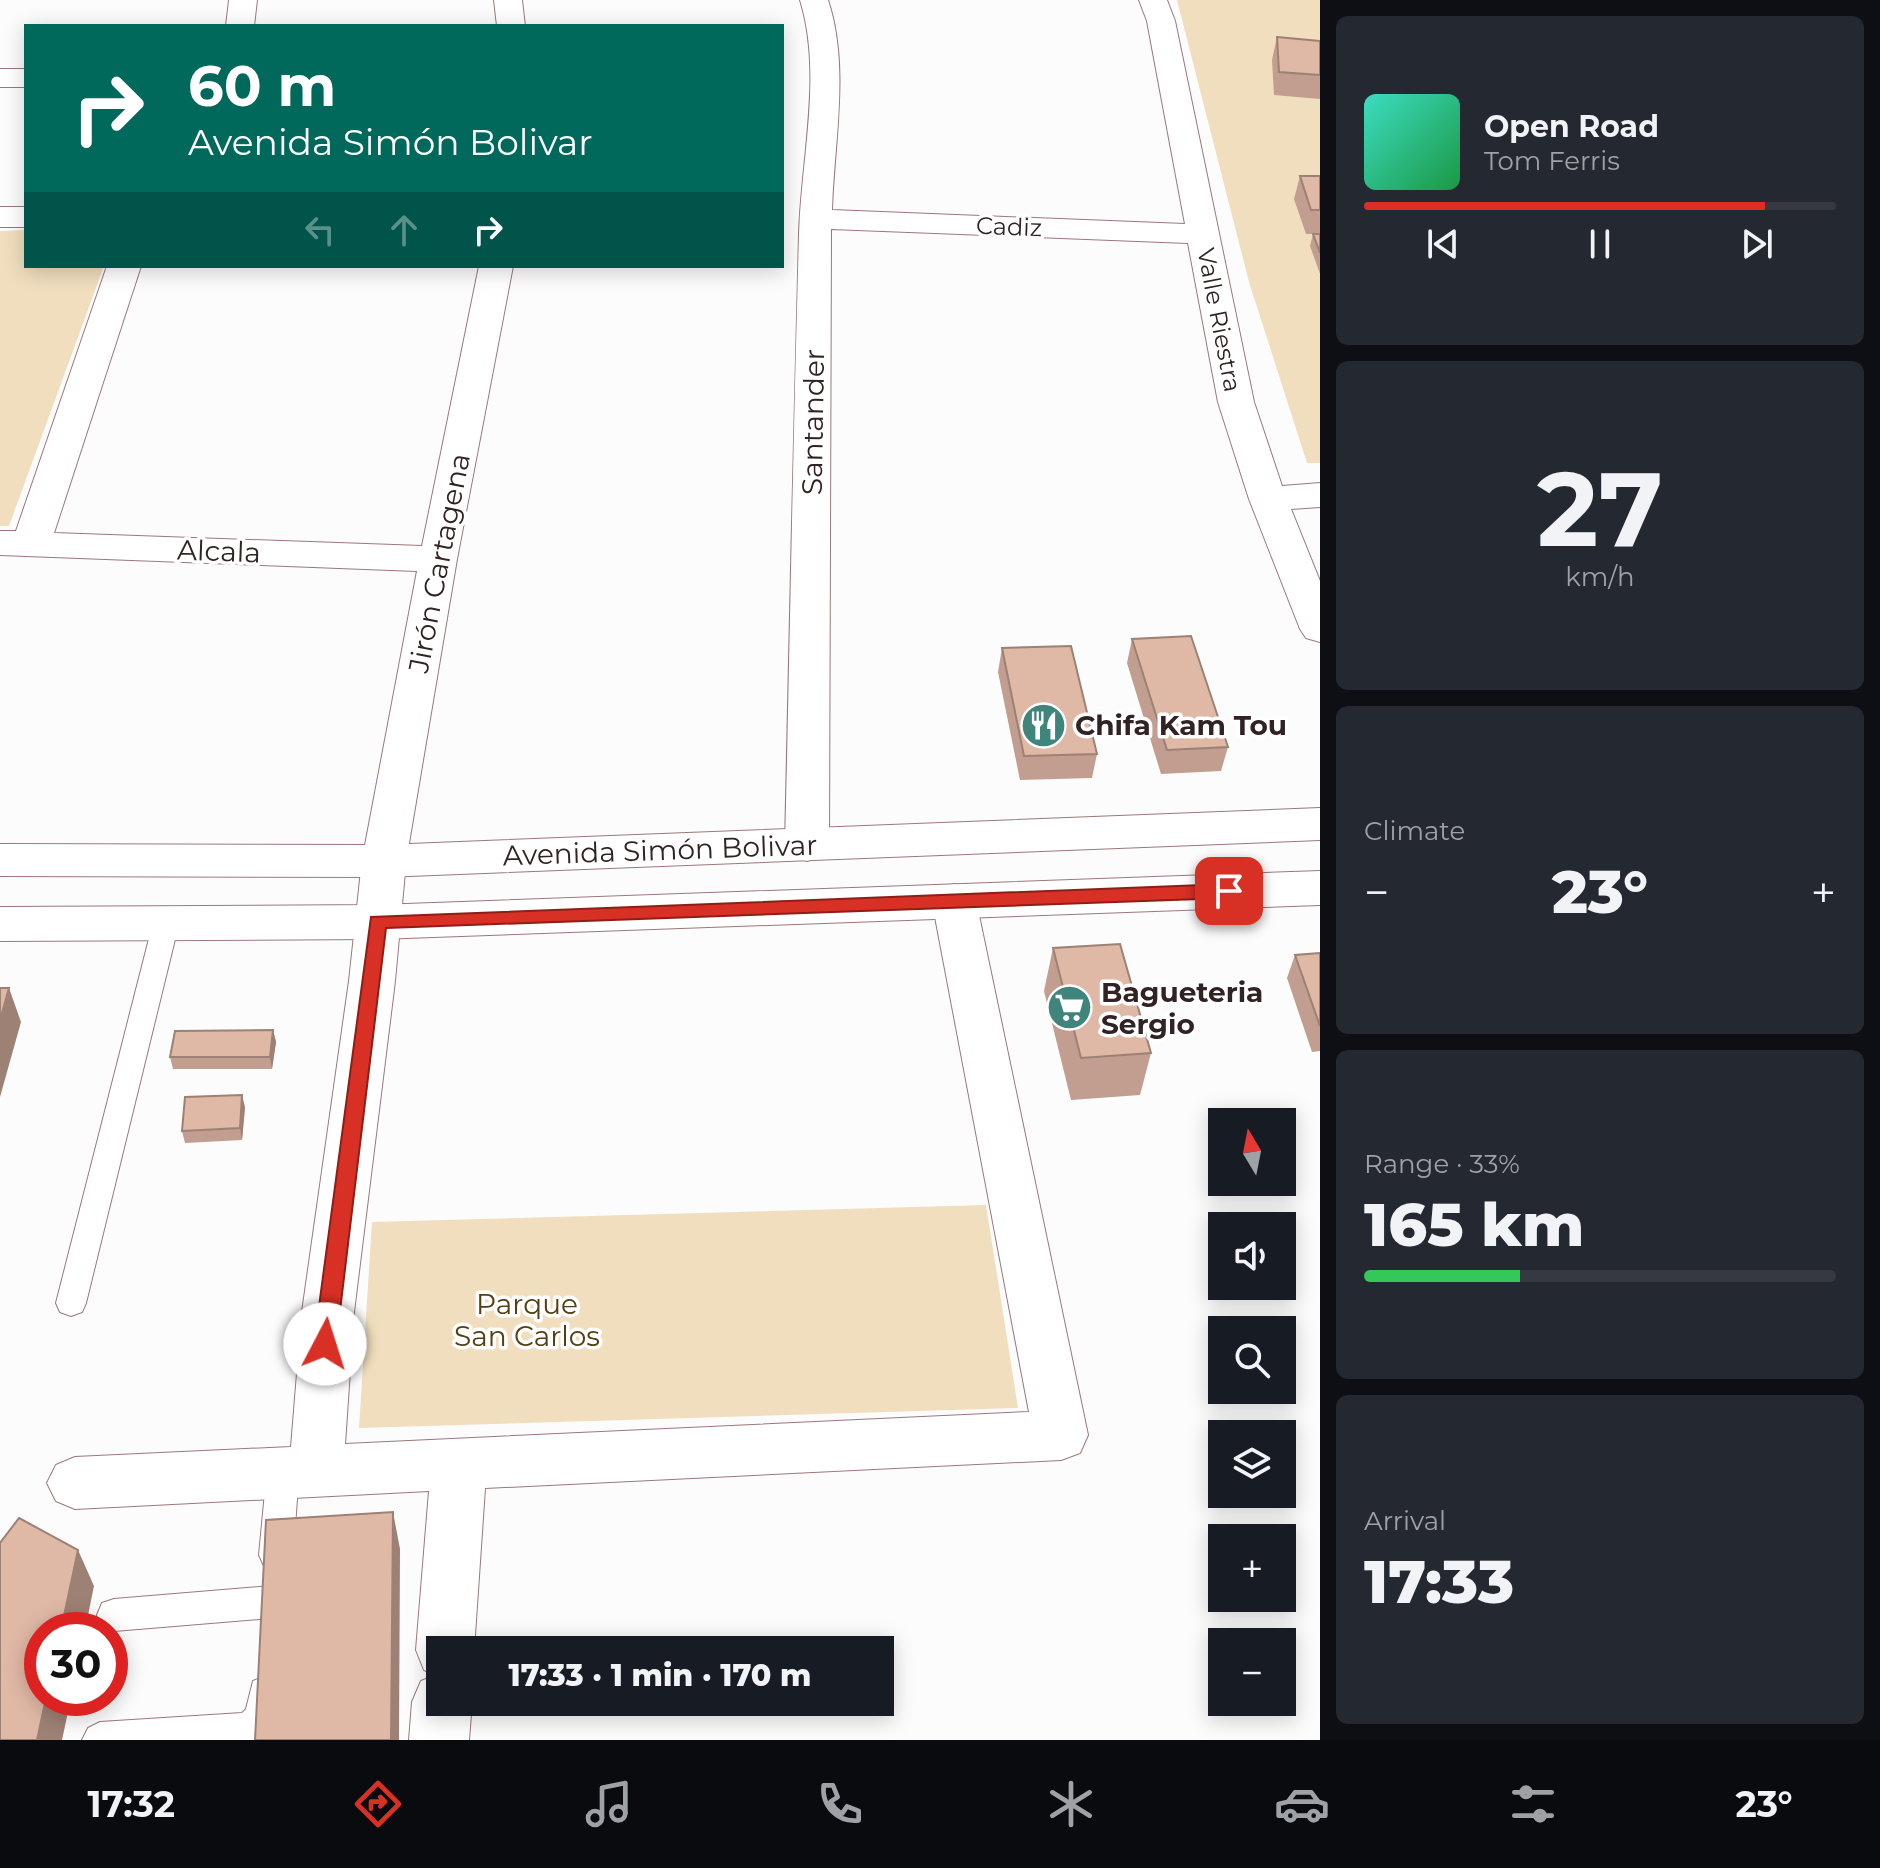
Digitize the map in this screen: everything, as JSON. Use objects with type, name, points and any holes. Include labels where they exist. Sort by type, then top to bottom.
[{"type":"street","points":[[240,24],[243,0]]},
{"type":"street","points":[[508,0],[511,24]]},
{"type":"street","name":"Santander","points":[[807,845],[815,219],[824,40],[820,11],[814,0]]},
{"type":"street","name":"Valle Riestra","points":[[1153,0],[1161,21],[1236,402],[1268,499],[1320,629]]},
{"type":"street","points":[[0,78],[24,78]]},
{"type":"street","points":[[0,217],[24,217]]},
{"type":"street","name":"Cadiz","points":[[815,219],[1202,234]]},
{"type":"street","points":[[15,543],[123,268]]},
{"type":"street","name":"Jirón Cartagena","points":[[384,861],[438,559],[496,268]]},
{"type":"street","points":[[1268,499],[1320,495]]},
{"type":"street","name":"Alcala","points":[[15,543],[438,559]]},
{"type":"street","name":"Avenida Simón Bolivar","points":[[0,860],[384,861],[1320,824]]},
{"type":"street","points":[[299,1470],[328,1312],[370,997],[384,861]]},
{"type":"street","points":[[0,924],[378,922],[1320,888]]},
{"type":"street","points":[[75,1483],[1061,1435],[954,901]]},
{"type":"street","points":[[446,1636],[459,1465]]},
{"type":"street","points":[[439,1740],[441,1716]]},
{"type":"lane","points":[[71,1303],[166,923]]},
{"type":"lane","points":[[100,1740],[249,1730],[263,1717],[270,1630],[299,1470]]},
{"type":"lane","points":[[128,1616],[270,1630]]},
{"type":"green space","points":[[1177,0],[1320,0],[1320,463],[1307,463],[1249,282]]},
{"type":"green space","points":[[24,230],[24,268],[103,268],[9,526],[0,526],[0,231]]},
{"type":"green space","name":"Parque San Carlos","points":[[986,1205],[1018,1408],[359,1428],[372,1222]]},
{"type":"building","points":[[1277,37],[1320,41],[1320,75],[1279,72]]},
{"type":"building","points":[[1300,176],[1320,176],[1320,210],[1311,210]]},
{"type":"building","points":[[1313,234],[1320,234],[1320,253]]},
{"type":"building","points":[[1191,636],[1228,747],[1167,750],[1132,639]]},
{"type":"building","name":"Chifa Kam Tou","points":[[1071,646],[1097,754],[1024,756],[1002,648]]},
{"type":"building","points":[[1120,944],[1151,1053],[1081,1058],[1053,948]]},
{"type":"building","points":[[1320,953],[1320,1026],[1295,955]]},
{"type":"building","points":[[0,988],[9,988],[0,1020]]},
{"type":"building","points":[[273,1030],[270,1057],[170,1057],[175,1031]]},
{"type":"building","points":[[242,1095],[240,1128],[182,1131],[185,1097]]},
{"type":"building","points":[[393,1512],[391,1740],[255,1740],[266,1520]]},
{"type":"building","points":[[19,1518],[78,1550],[65,1612],[24,1612],[24,1716],[42,1716],[37,1740],[0,1740],[0,1543]]},
{"type":"place","name":"Chifa Kam Tou","points":[[1044,725]]},
{"type":"place","name":"Bagueteria Sergio","points":[[1070,1008]]},
{"type":"route","points":[[325,1344],[378,922],[1229,891]]}]
